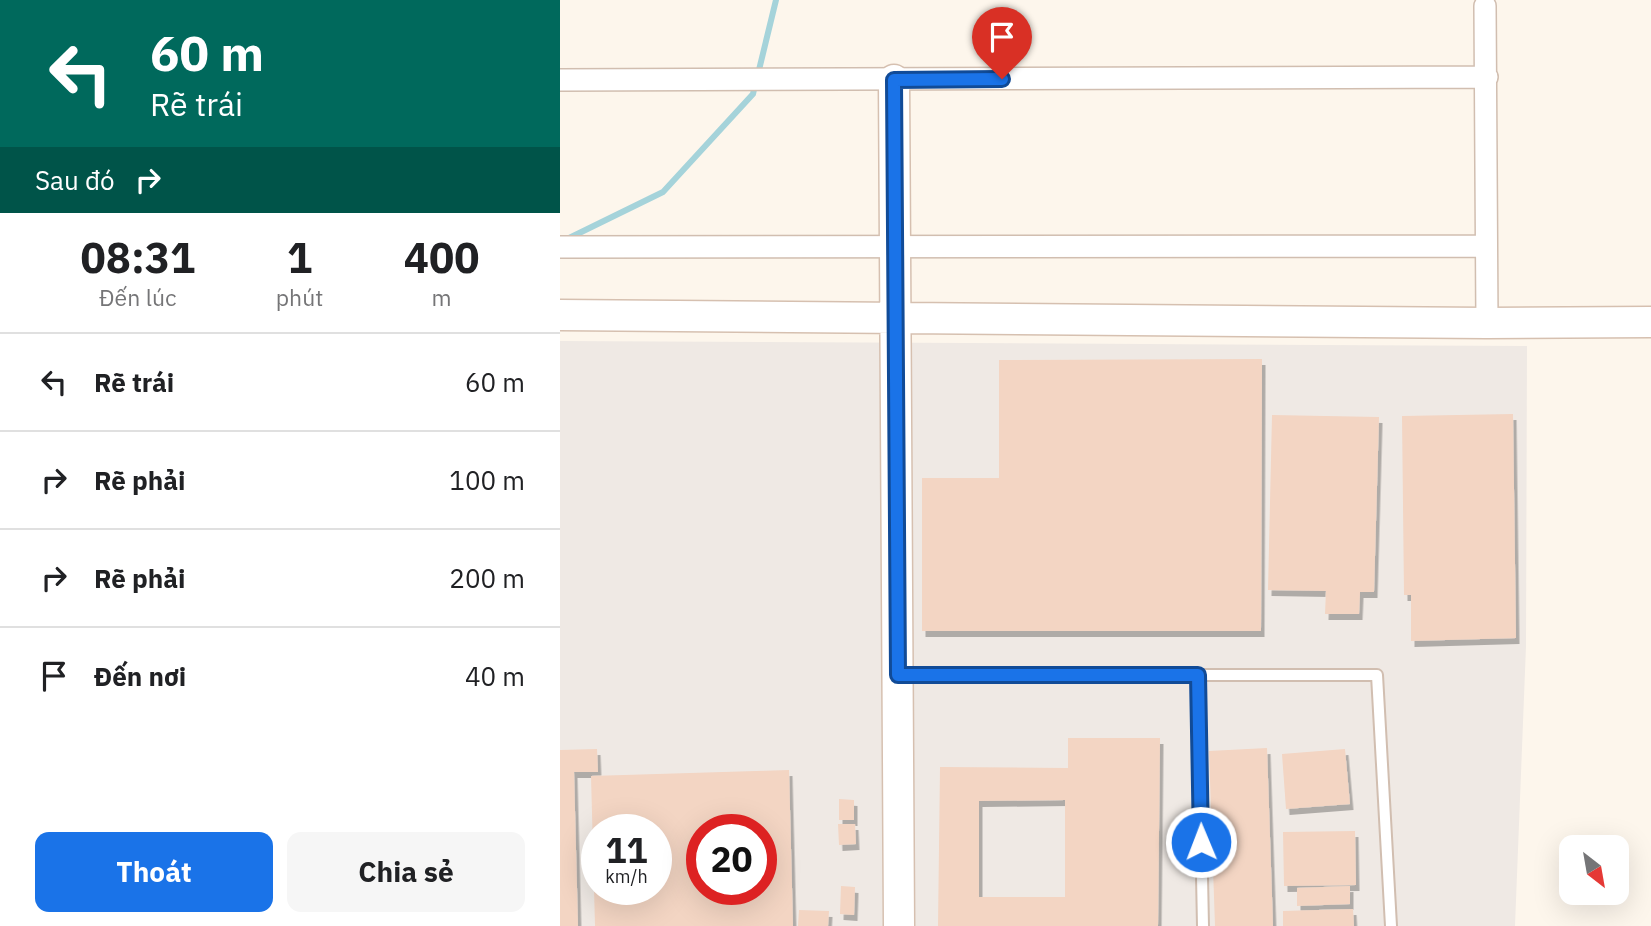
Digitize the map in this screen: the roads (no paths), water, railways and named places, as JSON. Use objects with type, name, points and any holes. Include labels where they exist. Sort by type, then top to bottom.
[{"type":"street","points":[[1485,6],[1488,323]]},
{"type":"street","points":[[560,80],[1487,77]]},
{"type":"street","points":[[894,80],[900,926]]},
{"type":"street","points":[[560,247],[1486,246]]},
{"type":"street","points":[[560,315],[1651,322]]},
{"type":"lane","points":[[898,675],[1377,675],[1391,926]]},
{"type":"lane","points":[[1198,675],[1203,926]]},
{"type":"waterway","points":[[758,74],[776,0]]},
{"type":"waterway","points":[[565,240],[663,192],[753,94],[755,85]]}]
